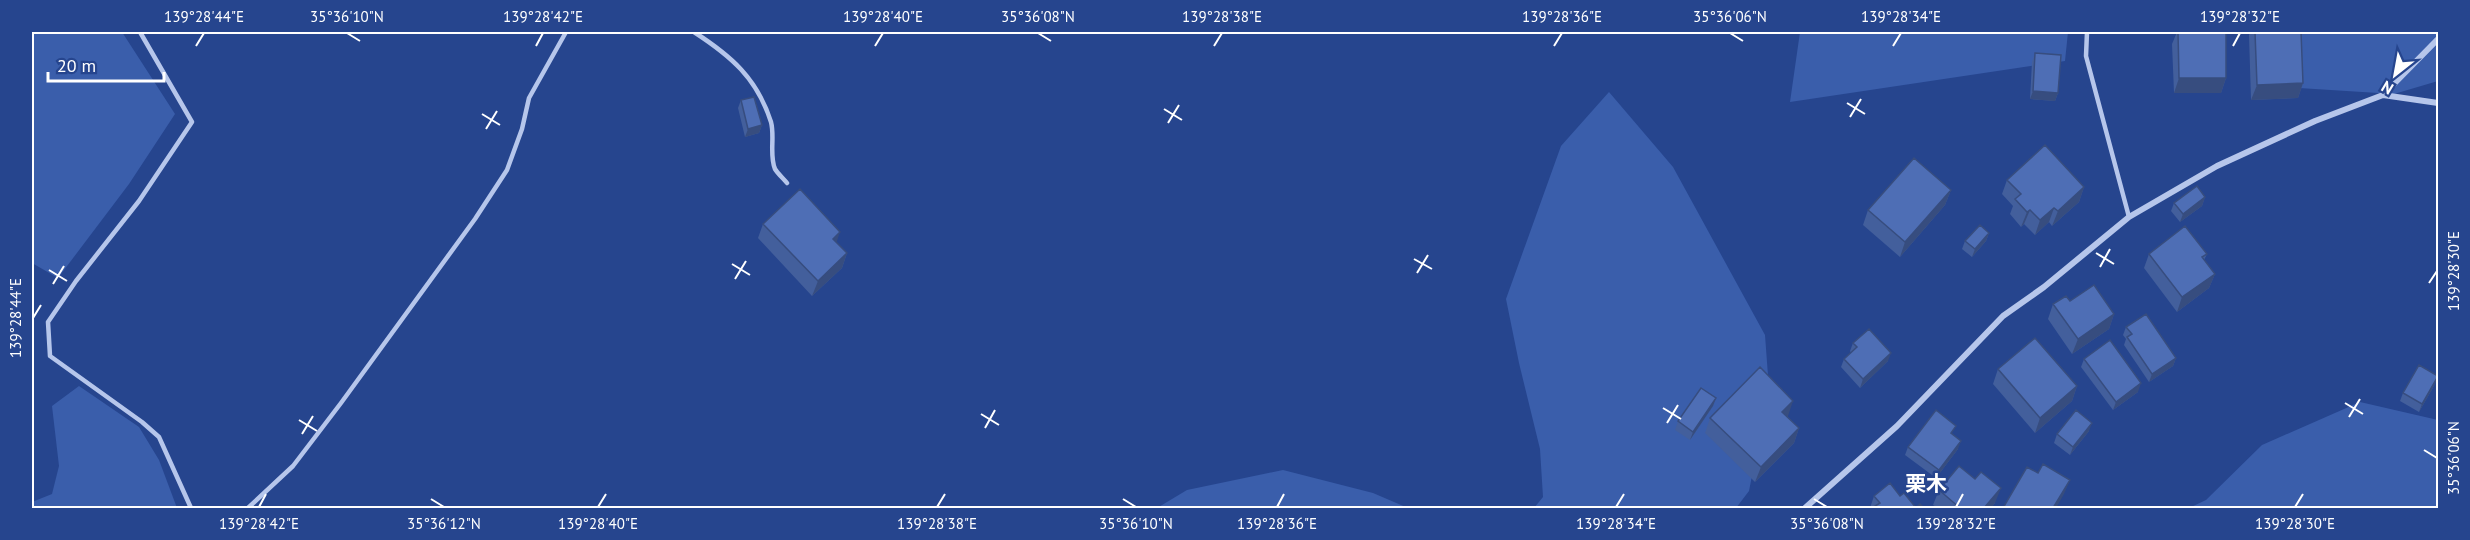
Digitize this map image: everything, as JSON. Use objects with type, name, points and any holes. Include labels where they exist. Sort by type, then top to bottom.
[{"type":"street","points":[[1805,508],[1897,426],[2003,316],[2044,287],[2129,217],[2217,166],[2315,121],[2383,95],[2439,39]]},
{"type":"street","points":[[2383,95],[2439,103]]},
{"type":"lane","points":[[140,32],[192,122],[139,201],[76,281],[48,322],[50,356],[141,422],[159,438],[191,508]]},
{"type":"lane","points":[[248,508],[293,466],[475,219],[507,170],[522,129],[529,98],[566,32]]},
{"type":"lane","points":[[694,32],[725,52],[750,77],[772,124],[775,169],[787,183]]},
{"type":"lane","points":[[2088,32],[2086,56],[2129,217]]},
{"type":"shaded area","points":[[32,32],[122,32],[175,114],[129,184],[58,278],[32,263]]},
{"type":"shaded area","points":[[1800,32],[2068,32],[2065,61],[1790,102]]},
{"type":"shaded area","points":[[2288,32],[2438,32],[2438,81],[2394,94],[2299,88]]},
{"type":"shaded area","points":[[1609,92],[1673,167],[1765,335],[1769,389],[1749,491],[1736,508],[1534,508],[1543,497],[1540,449],[1506,299],[1561,146]]},
{"type":"shaded area","points":[[79,386],[139,427],[159,460],[177,508],[32,508],[32,502],[52,494],[59,466],[52,406]]},
{"type":"shaded area","points":[[2360,402],[2438,420],[2438,508],[2189,508],[2206,500],[2262,445]]},
{"type":"shaded area","points":[[1283,470],[1373,493],[1408,508],[1157,508],[1187,490]]},
{"type":"building","points":[[2178,32],[2226,32],[2226,78],[2179,78]]},
{"type":"building","points":[[2255,32],[2301,32],[2303,83],[2257,85]]},
{"type":"building","points":[[2035,53],[2061,55],[2058,93],[2033,91]]},
{"type":"building","points":[[754,97],[762,125],[748,129],[741,100]]},
{"type":"building","points":[[2045,145],[2084,187],[2058,211],[2054,208],[2040,220],[2030,210],[2027,212],[2015,199],[2021,194],[2007,180]]},
{"type":"building","points":[[1914,158],[1951,190],[1905,242],[1868,210]]},
{"type":"building","points":[[2197,186],[2205,197],[2183,214],[2174,203]]},
{"type":"building","points":[[800,189],[840,232],[833,239],[847,253],[818,281],[763,224]]},
{"type":"building","points":[[1980,225],[1989,233],[1975,249],[1965,241]]},
{"type":"building","points":[[2185,226],[2207,254],[2202,257],[2215,274],[2182,297],[2149,254]]},
{"type":"building","points":[[2094,285],[2114,314],[2078,339],[2053,304],[2066,296],[2070,301]]},
{"type":"building","points":[[2146,314],[2176,358],[2152,374],[2127,337],[2132,334],[2126,327]]},
{"type":"building","points":[[1869,329],[1891,353],[1863,379],[1844,359],[1857,347],[1853,343]]},
{"type":"building","points":[[2035,338],[2077,386],[2040,418],[1998,369]]},
{"type":"building","points":[[2110,340],[2141,383],[2116,402],[2084,359]]},
{"type":"building","points":[[2419,365],[2438,376],[2422,404],[2403,393]]},
{"type":"building","points":[[1760,367],[1793,401],[1782,412],[1799,428],[1761,467],[1710,418]]},
{"type":"building","points":[[1701,388],[1716,398],[1693,432],[1678,421]]},
{"type":"building","points":[[1936,410],[1956,426],[1951,433],[1961,441],[1939,470],[1908,447]]},
{"type":"building","points":[[2076,410],[2092,423],[2073,447],[2057,434]]},
{"type":"building","points":[[2043,464],[2070,480],[2053,508],[2003,508],[2027,467],[2038,473]]},
{"type":"building","points":[[1959,466],[1975,479],[1981,472],[2001,488],[1984,508],[1960,508],[1939,490]]},
{"type":"building","points":[[1890,483],[1900,496],[1904,493],[1916,508],[1872,508],[1880,503],[1874,496]]},
{"type":"district","name":"栗木","points":[[1926,484]]}]
